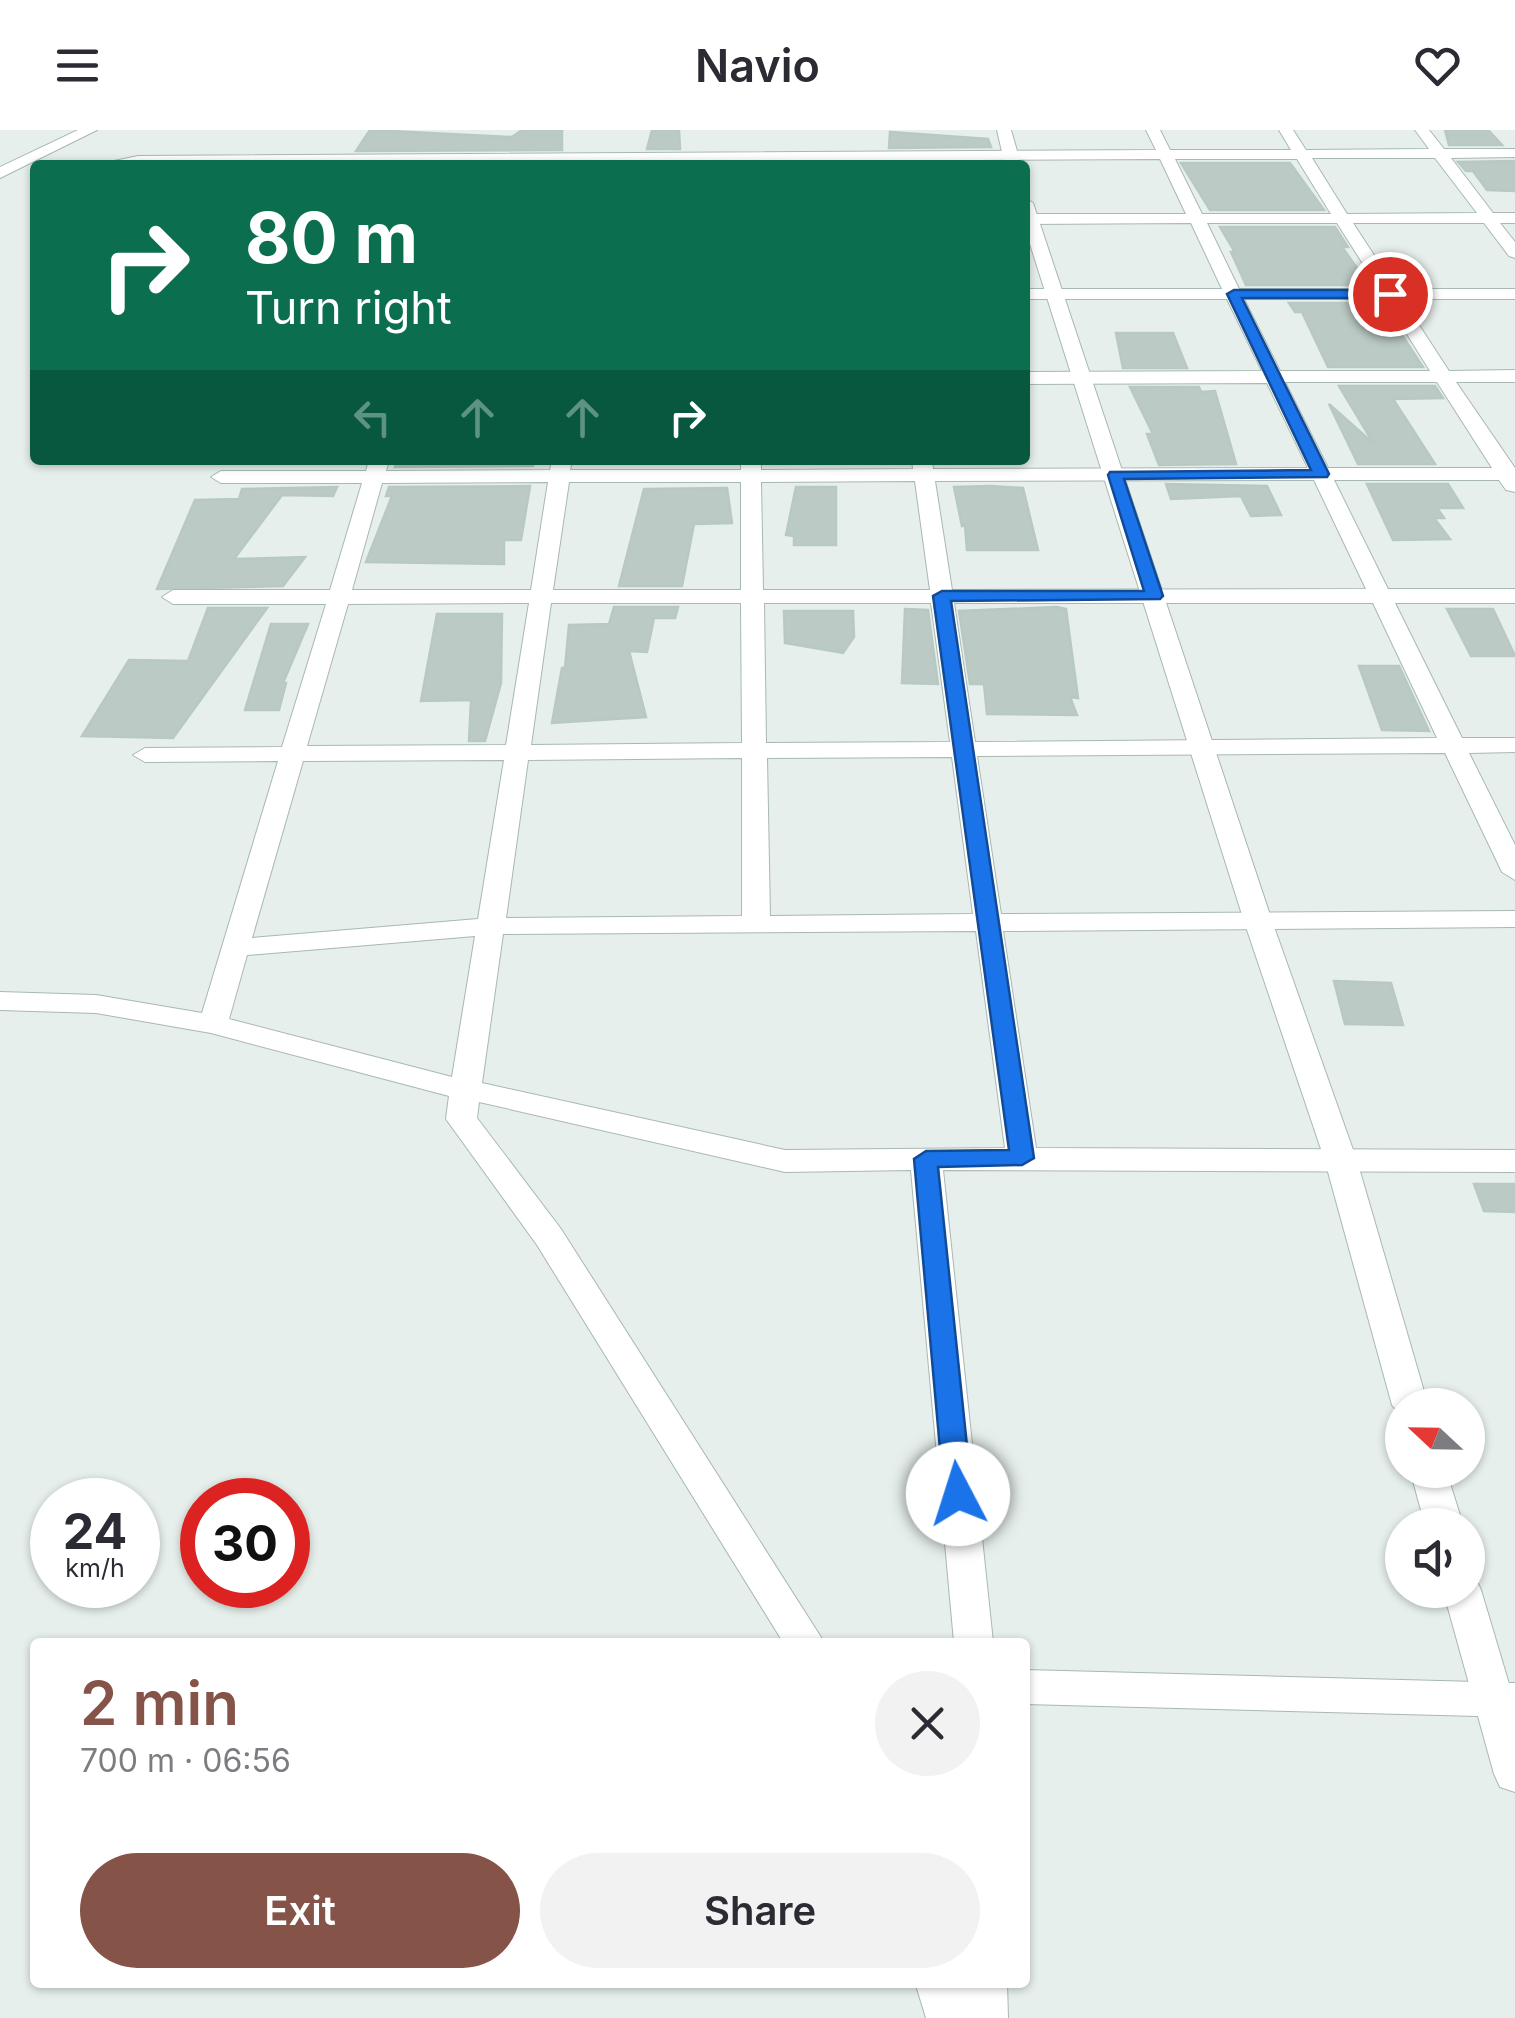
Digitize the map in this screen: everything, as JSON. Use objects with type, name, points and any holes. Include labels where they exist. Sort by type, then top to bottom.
[{"type":"street","points":[[0,174],[90,130]]},
{"type":"street","points":[[1004,130],[1011,160]]},
{"type":"street","points":[[1154,130],[1515,872]]},
{"type":"street","points":[[1286,130],[1512,479]]},
{"type":"street","points":[[1422,130],[1515,253]]},
{"type":"street","points":[[138,160],[879,155],[1011,160],[1515,153]]},
{"type":"street","points":[[0,174],[30,172]]},
{"type":"street","points":[[1030,213],[1196,218],[1515,218]]},
{"type":"street","points":[[1030,222],[1258,921],[1341,1161],[1405,1388]]},
{"type":"street","points":[[1030,294],[1515,294]]},
{"type":"street","points":[[1030,378],[1515,376]]},
{"type":"street","points":[[221,477],[377,468],[923,468],[1115,475],[1321,474],[1512,479]]},
{"type":"street","points":[[213,1024],[377,468]]},
{"type":"street","points":[[561,468],[461,1119],[549,1237],[801,1638]]},
{"type":"street","points":[[752,468],[756,924]]},
{"type":"street","points":[[923,468],[1022,1158]]},
{"type":"street","points":[[173,596],[1515,596]]},
{"type":"street","points":[[144,755],[1515,745]]},
{"type":"street","points":[[235,948],[492,926],[1515,919]]},
{"type":"street","points":[[0,1001],[96,1004],[213,1024],[466,1090],[785,1161],[1515,1161]]},
{"type":"street","points":[[926,1159],[973,1638]]},
{"type":"street","points":[[1469,1608],[1504,1700],[1515,1774]]},
{"type":"street","points":[[1030,1686],[1504,1700]]},
{"type":"street","points":[[939,1988],[949,2018]]},
{"type":"street","points":[[984,1988],[984,2018]]},
{"type":"building","points":[[370,130],[512,137],[522,130],[562,130],[562,150],[356,151]]},
{"type":"building","points":[[652,130],[679,130],[680,149],[647,149]]},
{"type":"building","points":[[1445,130],[1488,130],[1502,145],[1449,145]]},
{"type":"building","points":[[890,132],[988,139],[991,147],[889,148]]},
{"type":"building","points":[[1515,161],[1515,191],[1487,190],[1473,171],[1466,171],[1458,162]]},
{"type":"building","points":[[1181,163],[1290,163],[1324,210],[1210,210]]},
{"type":"building","points":[[1220,227],[1335,227],[1348,247],[1342,247],[1369,285],[1246,285],[1231,252],[1235,252]]},
{"type":"building","points":[[1289,303],[1381,303],[1423,367],[1328,367],[1302,312],[1295,312]]},
{"type":"building","points":[[1116,333],[1173,333],[1187,368],[1123,368]]},
{"type":"building","points":[[1339,386],[1435,386],[1443,398],[1393,399],[1435,464],[1358,464],[1329,404],[1374,444]]},
{"type":"building","points":[[1130,387],[1199,387],[1201,392],[1215,391],[1236,464],[1159,465],[1147,434],[1153,434]]},
{"type":"building","points":[[396,465],[533,465],[533,466]]},
{"type":"building","points":[[1166,484],[1267,486],[1281,515],[1251,516],[1241,496],[1171,499]]},
{"type":"building","points":[[1367,484],[1448,484],[1463,508],[1437,508],[1444,518],[1434,518],[1450,539],[1393,540]]},
{"type":"building","points":[[530,486],[521,540],[504,540],[504,564],[366,562],[392,496],[386,496],[389,487]]},
{"type":"building","points":[[337,487],[333,496],[282,495],[234,559],[305,557],[283,586],[157,589],[195,500],[239,499],[242,489]]},
{"type":"building","points":[[796,487],[836,487],[836,545],[794,545],[794,536],[786,535]]},
{"type":"building","points":[[954,487],[1023,488],[1038,550],[967,550],[965,525],[962,526]]},
{"type":"building","points":[[727,488],[732,523],[694,524],[682,586],[619,586],[644,489]]},
{"type":"building","points":[[614,607],[678,607],[675,618],[654,618],[647,652],[629,651],[646,717],[552,723],[565,668],[569,625],[609,624]]},
{"type":"building","points":[[208,608],[267,608],[173,738],[82,736],[129,660],[188,661]]},
{"type":"building","points":[[905,609],[928,610],[938,684],[902,683]]},
{"type":"building","points":[[1066,609],[1078,698],[1070,697],[1077,715],[987,714],[984,684],[970,684],[959,611]]},
{"type":"building","points":[[1447,609],[1493,609],[1515,656],[1471,656]]},
{"type":"building","points":[[784,611],[853,611],[854,637],[843,653],[785,643]]},
{"type":"building","points":[[437,614],[502,614],[501,683],[485,741],[469,741],[471,700],[421,701]]},
{"type":"building","points":[[271,624],[308,624],[283,683],[279,710],[245,710]]},
{"type":"building","points":[[1359,666],[1399,666],[1429,731],[1382,730]]},
{"type":"building","points":[[1334,981],[1391,983],[1403,1025],[1345,1024]]},
{"type":"building","points":[[1474,1184],[1515,1184],[1515,1212],[1484,1211]]},
{"type":"route","points":[[958,1494],[926,1159],[1022,1158],[942,596],[1154,596],[1115,475],[1321,474],[1234,294],[1390,294]]}]
